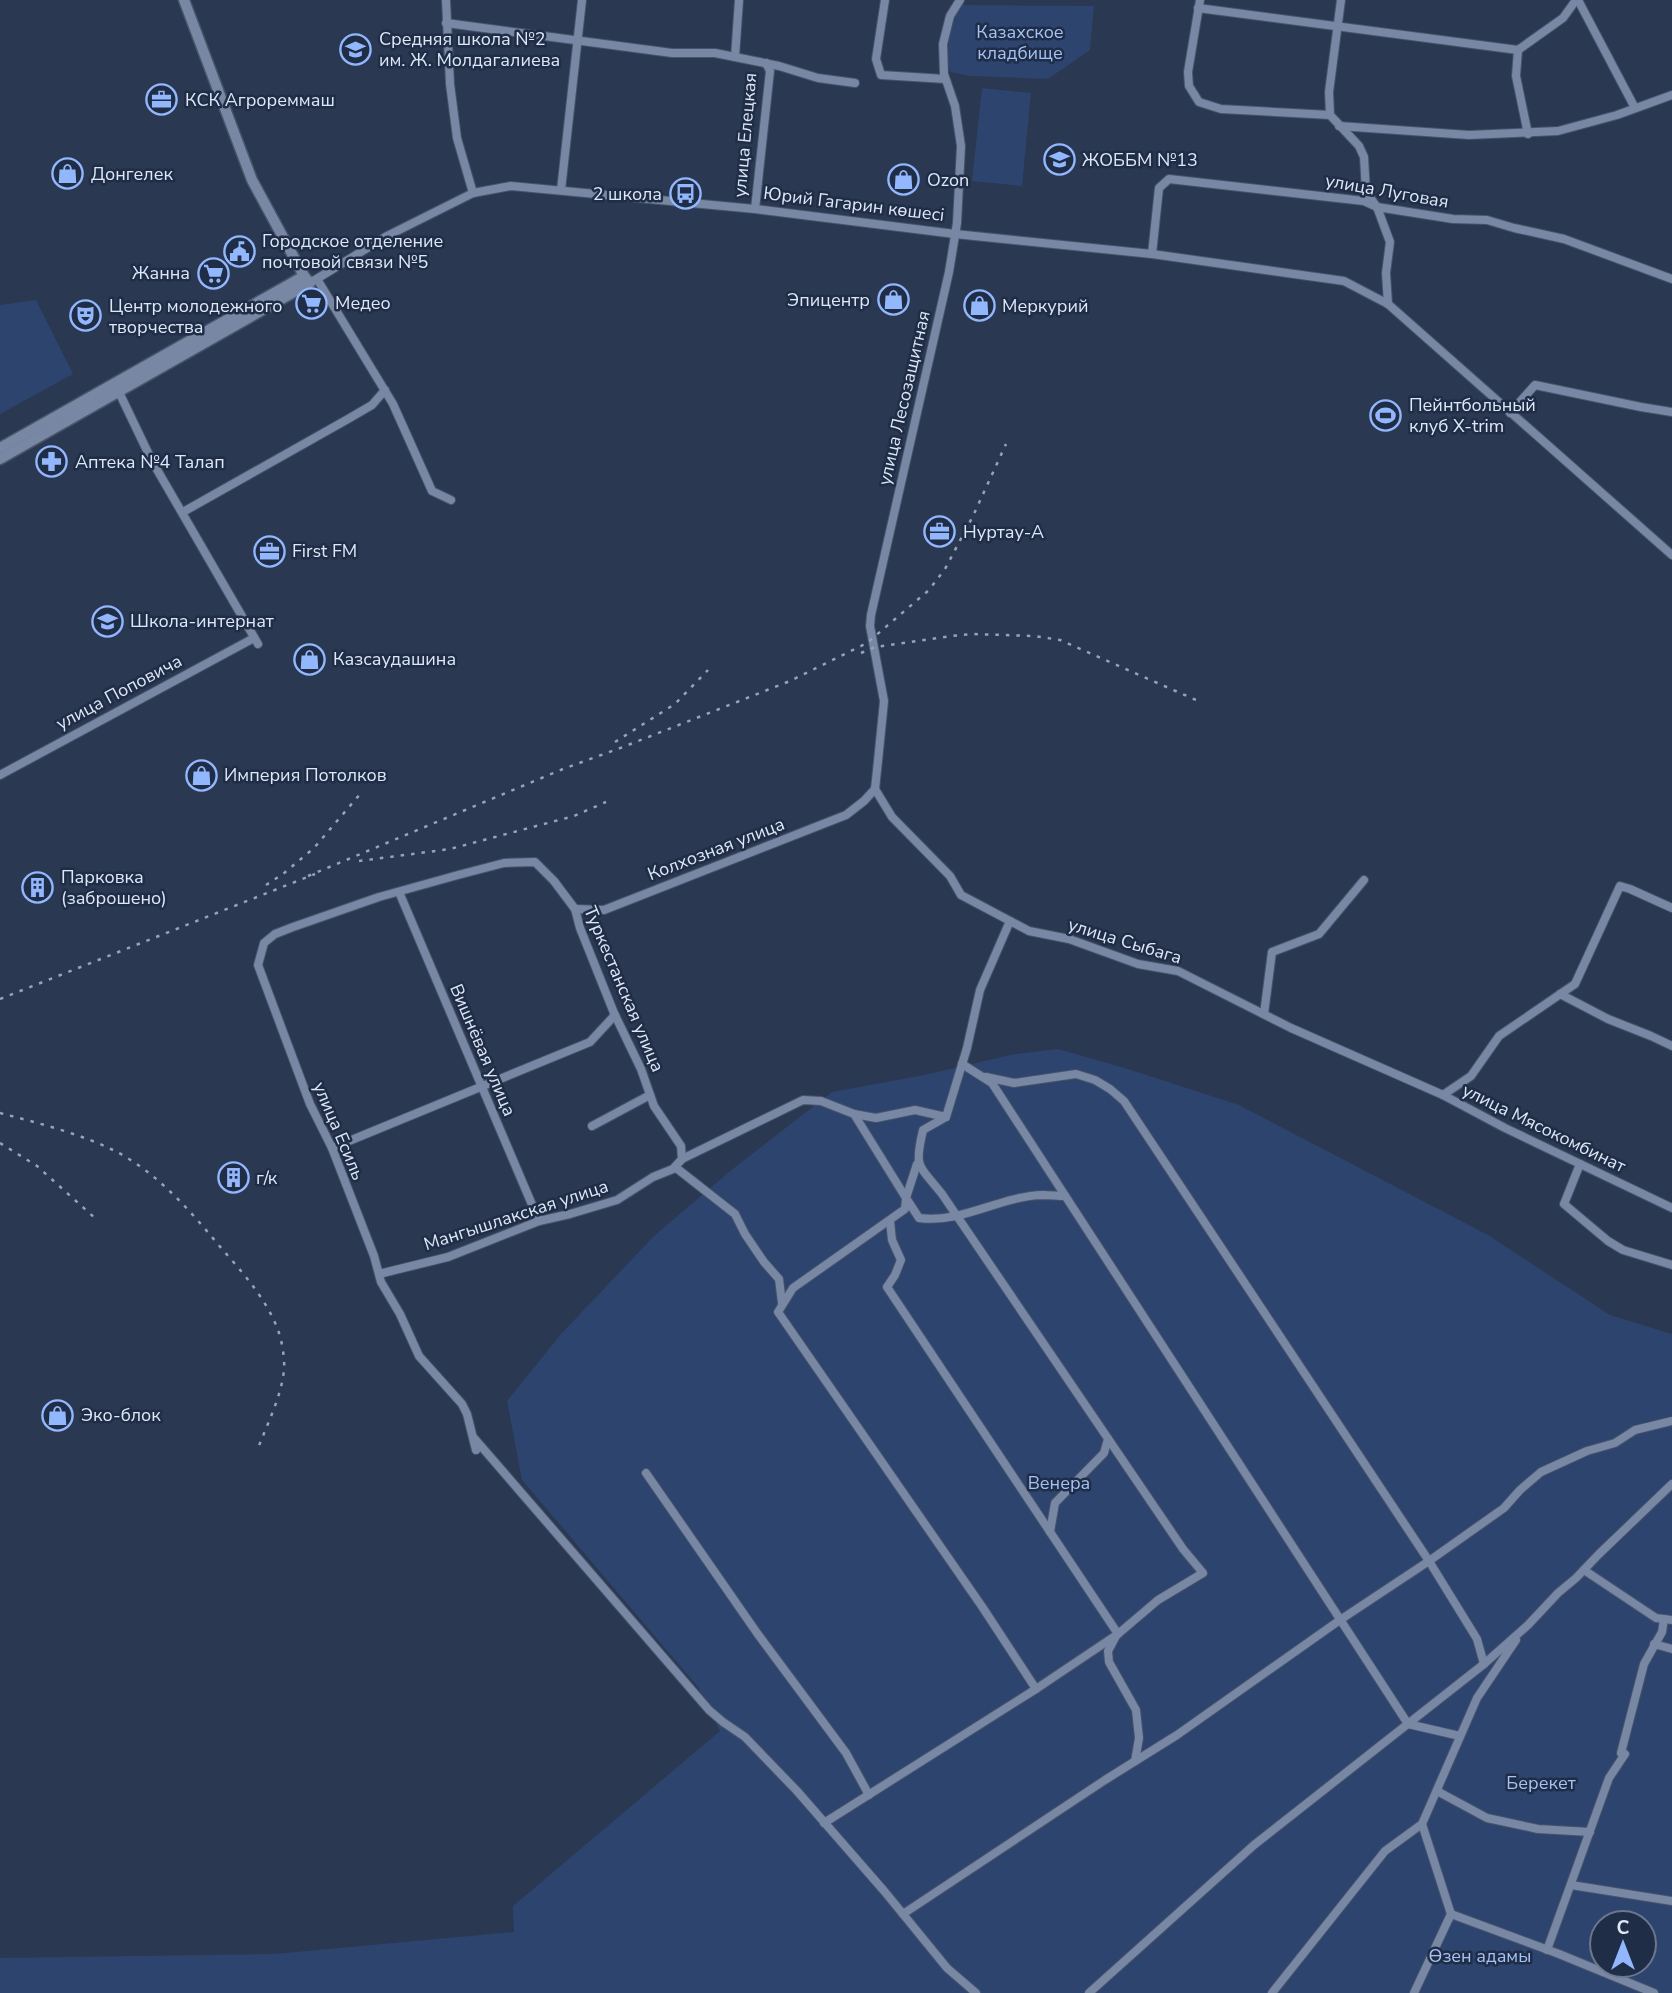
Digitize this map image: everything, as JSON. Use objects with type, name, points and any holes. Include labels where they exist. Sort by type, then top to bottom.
[{"type":"main road","points":[[184,0],[252,180],[310,279]]},
{"type":"main road","name":"Юрий Гагарин көшесі","points":[[0,448],[310,279]]},
{"type":"main road","name":"Юрий Гагарин көшесі","points":[[0,458],[116,387]]},
{"type":"street","points":[[446,0],[450,84],[457,138],[473,193]]},
{"type":"street","points":[[561,190],[582,0]]},
{"type":"street","name":"улица Елецкая","points":[[734,57],[738,0]]},
{"type":"street","points":[[885,0],[876,59],[881,75],[945,79]]},
{"type":"street","name":"улица Лесозащитная","points":[[875,789],[884,701],[870,626],[871,615],[956,234],[961,146],[955,106],[945,79],[943,44],[950,16],[960,0]]},
{"type":"street","points":[[1341,0],[1329,92],[1330,115],[1359,146],[1364,157],[1366,192],[1377,207],[1390,242],[1386,273],[1388,304]]},
{"type":"street","points":[[1330,115],[1221,109],[1199,102],[1189,86],[1188,72],[1199,4],[1338,27],[1518,50],[1563,18],[1577,0],[1635,108]]},
{"type":"street","points":[[446,23],[672,53],[715,53],[766,63],[818,78],[855,83]]},
{"type":"street","points":[[1518,50],[1516,76],[1528,134]]},
{"type":"street","name":"улица Елецкая","points":[[755,209],[770,71],[766,63]]},
{"type":"street","points":[[1339,126],[1469,135],[1528,134],[1558,131],[1672,96]]},
{"type":"street","name":"улица Луговая","points":[[1152,254],[1160,188],[1169,179],[1364,201],[1377,207],[1453,219],[1487,220],[1564,239],[1672,279]]},
{"type":"street","name":"Юрий Гагарин көшесі","points":[[310,279],[473,193],[511,186],[755,209],[956,234],[1152,254],[1344,281],[1388,304],[1672,555]]},
{"type":"street","points":[[310,279],[384,390],[404,426],[432,491],[451,500]]},
{"type":"street","points":[[1510,413],[1535,385],[1672,412]]},
{"type":"street","points":[[116,387],[152,461],[183,512],[372,405],[384,390]]},
{"type":"street","name":"улица Поповича","points":[[0,775],[256,641],[183,512]]},
{"type":"street","name":"Колхозная улица","points":[[575,909],[604,910],[846,816],[875,789]]},
{"type":"street","name":"улица Сыбага","points":[[875,789],[892,817],[950,876],[961,895],[1030,931],[1069,939],[1138,964],[1178,971],[1264,1014],[1443,1095]]},
{"type":"street","name":"Туркестанская улица","points":[[398,892],[504,863],[535,862],[554,881],[575,909],[615,1015],[641,1069],[654,1106],[681,1146],[682,1159]]},
{"type":"street","points":[[1264,1014],[1272,952],[1319,934],[1364,880]]},
{"type":"street","name":"улица Мясокомбинат","points":[[1672,908],[1620,886],[1575,984],[1499,1037],[1471,1076],[1443,1095],[1505,1128],[1672,1208]]},
{"type":"street","name":"Вишнёвая улица","points":[[398,892],[539,1221]]},
{"type":"street","name":"улица Есиль","points":[[398,892],[275,934],[264,943],[258,965],[310,1104],[332,1148],[374,1256],[381,1282],[400,1314],[419,1356],[462,1404],[476,1450]]},
{"type":"street","points":[[1010,921],[980,990],[946,1117],[922,1130],[918,1164],[905,1209],[793,1288],[778,1311],[1036,1689]]},
{"type":"street","points":[[1560,994],[1608,1019],[1672,1046]]},
{"type":"street","points":[[332,1148],[590,1042],[615,1015]]},
{"type":"street","points":[[962,1064],[992,1083],[1408,1724],[1461,1736]]},
{"type":"street","points":[[980,1076],[1014,1083],[1076,1074],[1095,1080],[1124,1101],[1429,1561],[1477,1639],[1484,1664]]},
{"type":"street","points":[[592,1126],[650,1096]]},
{"type":"street","points":[[682,1159],[803,1100],[821,1101],[853,1114],[876,1118],[915,1110],[946,1117]]},
{"type":"street","points":[[853,1114],[919,1218],[933,1220],[956,1216],[1041,1195],[1065,1196]]},
{"type":"street","name":"Мангышлакская улица","points":[[379,1274],[448,1256],[539,1221],[617,1200],[653,1177],[675,1167],[682,1159]]},
{"type":"street","points":[[824,1823],[1036,1689],[1118,1634],[1158,1600],[1203,1573],[1183,1549],[918,1164]]},
{"type":"street","points":[[1580,1164],[1564,1204],[1623,1251],[1672,1265]]},
{"type":"street","points":[[675,1167],[736,1214],[764,1262],[779,1279],[782,1303]]},
{"type":"street","points":[[890,1221],[892,1240],[901,1260],[887,1287],[1118,1634]]},
{"type":"street","points":[[903,1914],[1177,1735],[1429,1561],[1504,1508],[1541,1472],[1587,1451],[1615,1443],[1635,1430],[1672,1421]]},
{"type":"street","points":[[472,1435],[709,1710],[745,1737],[797,1791],[947,1968],[976,1993]]},
{"type":"street","points":[[1050,1532],[1055,1503],[1104,1453],[1108,1439]]},
{"type":"street","points":[[646,1473],[757,1633],[846,1753],[869,1795]]},
{"type":"street","points":[[1090,1993],[1255,1845],[1484,1664],[1672,1484]]},
{"type":"street","points":[[1547,1950],[1609,1778],[1623,1753],[1644,1664],[1668,1619],[1656,1618],[1584,1570]]},
{"type":"street","points":[[1272,1993],[1385,1852],[1422,1824],[1478,1698],[1522,1630]]},
{"type":"street","points":[[1118,1634],[1108,1651],[1109,1662],[1136,1710],[1139,1738],[1135,1761]]},
{"type":"street","points":[[1654,1644],[1672,1649]]},
{"type":"street","points":[[1437,1791],[1486,1818],[1538,1829],[1590,1832]]},
{"type":"street","points":[[1414,1993],[1451,1914],[1422,1824]]},
{"type":"street","points":[[1571,1885],[1672,1902]]},
{"type":"street","points":[[1451,1914],[1654,1993]]},
{"type":"green space","name":"Казахское кладбище","points":[[961,5],[1094,6],[1090,50],[1048,79],[970,76],[950,72],[949,37]]},
{"type":"green space","points":[[982,88],[1031,93],[1022,186],[972,181]]},
{"type":"green space","points":[[36,300],[73,374],[0,414],[0,305]]},
{"type":"green space","name":"Венера","points":[[1058,1049],[1239,1105],[1488,1235],[1610,1315],[1672,1334],[1672,1993],[0,1993],[0,1958],[274,1954],[514,1932],[513,1906],[720,1731],[698,1687],[522,1480],[507,1401],[561,1334],[654,1236],[729,1172],[832,1092],[1015,1054]]},
{"type":"railway","points":[[308,876],[563,769],[790,681],[867,643],[929,590],[945,569],[1006,444]]},
{"type":"railway","points":[[861,653],[875,647],[972,634],[1034,636],[1060,640],[1196,700]]},
{"type":"railway","points":[[615,742],[675,704],[708,670]]},
{"type":"railway","points":[[266,885],[314,848],[361,793]]},
{"type":"railway","points":[[359,861],[450,849],[574,816],[606,802]]},
{"type":"railway","points":[[0,999],[315,874]]},
{"type":"railway","points":[[0,1113],[89,1140],[133,1161],[161,1183],[186,1208],[255,1288],[279,1333],[284,1366],[277,1401],[257,1451]]},
{"type":"railway","points":[[0,1143],[37,1166],[96,1219]]},
{"type":"place","name":"Средняя школа №2 им. Ж. Молдагалиева","points":[[356,49]]},
{"type":"place","name":"КСК Агрореммаш","points":[[162,100]]},
{"type":"place","name":"ЖОББМ №13","points":[[1059,160]]},
{"type":"place","name":"Донгелек","points":[[68,174]]},
{"type":"place","name":"Ozon","points":[[904,180]]},
{"type":"place","name":"2 школа","points":[[685,194]]},
{"type":"place","name":"Городское отделение почтовой связи №5","points":[[239,251]]},
{"type":"place","name":"Жанна","points":[[213,273]]},
{"type":"place","name":"Эпицентр","points":[[893,300]]},
{"type":"place","name":"Медео","points":[[312,303]]},
{"type":"place","name":"Меркурий","points":[[979,306]]},
{"type":"place","name":"Центр молодежного творчества","points":[[86,316]]},
{"type":"place","name":"Пейнтбольный клуб X-trim","points":[[1386,415]]},
{"type":"place","name":"Аптека №4 Талап","points":[[52,462]]},
{"type":"place","name":"Нуртау-А","points":[[940,532]]},
{"type":"place","name":"First FM","points":[[269,551]]},
{"type":"place","name":"Школа-интернат","points":[[107,621]]},
{"type":"place","name":"Казсаудашина","points":[[310,659]]},
{"type":"place","name":"Империя Потолков","points":[[201,775]]},
{"type":"place","name":"Парковка (заброшено)","points":[[38,887]]},
{"type":"place","name":"г/к","points":[[233,1178]]},
{"type":"place","name":"Эко-блок","points":[[58,1415]]},
{"type":"park label","name":"Берекет","points":[[1541,1783]]},
{"type":"park label","name":"Өзен адамы","points":[[1480,1956]]}]
